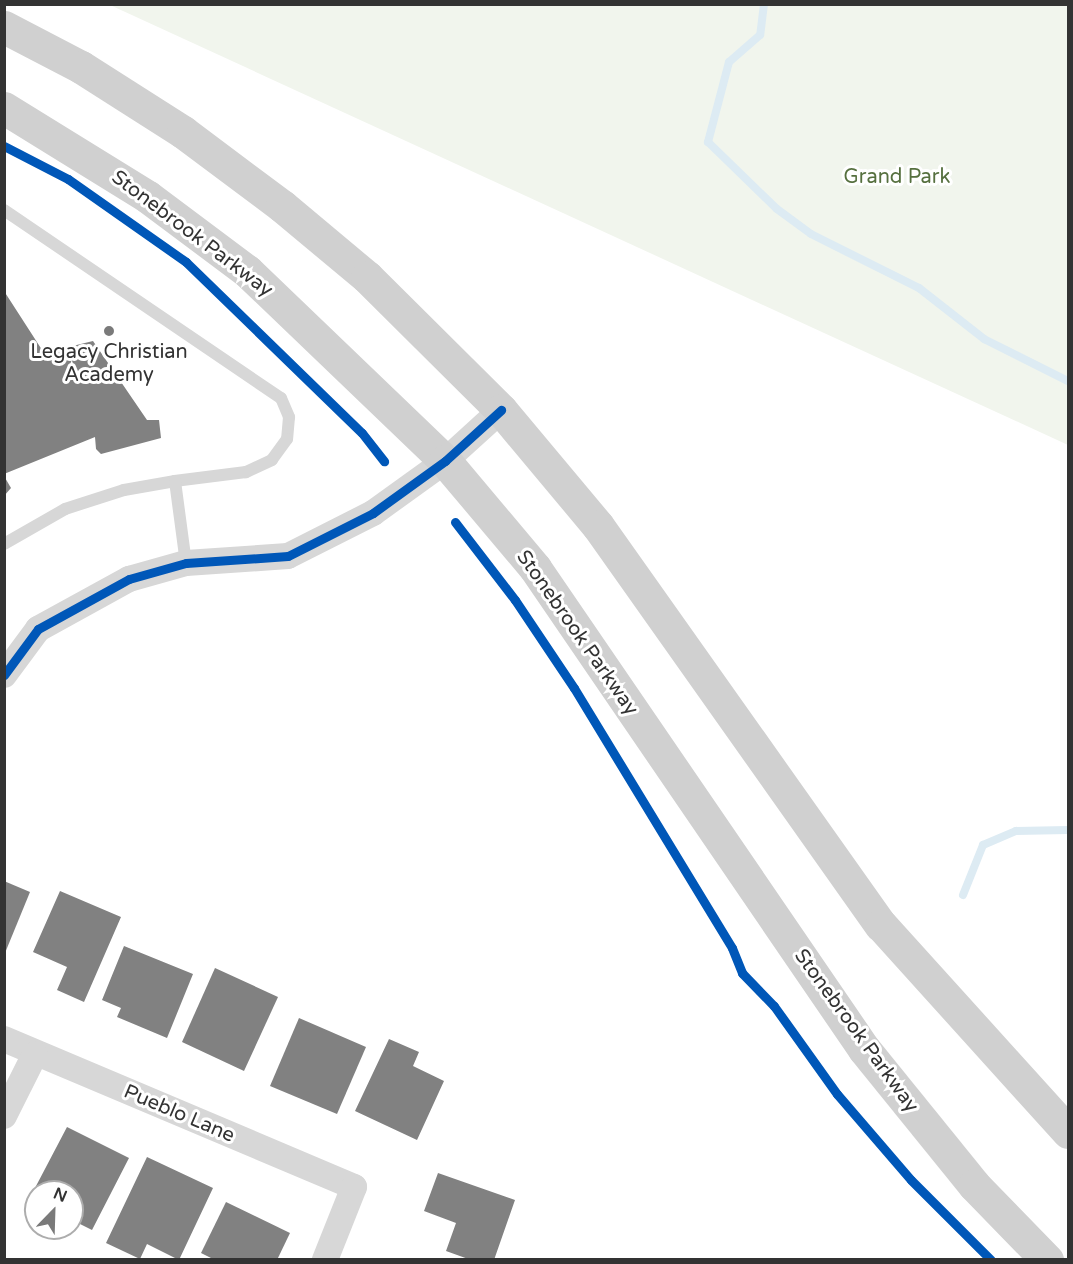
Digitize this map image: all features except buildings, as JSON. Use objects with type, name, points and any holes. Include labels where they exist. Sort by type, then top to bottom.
[{"type":"main road","points":[[4,27],[81,67],[146,109],[282,206],[367,277],[501,410],[598,526],[881,925],[1068,1132]]},
{"type":"main road","name":"Stonebrook Parkway","points":[[4,108],[148,197],[247,271],[445,461],[535,568],[864,1049],[974,1185],[1047,1260]]},
{"type":"street","points":[[4,675],[38,629],[129,579],[186,563],[288,556],[373,513],[445,461],[501,410]]},
{"type":"street","name":"Pueblo Lane","points":[[4,1039],[354,1187],[325,1260]]},
{"type":"street","points":[[4,1116],[35,1054]]},
{"type":"lane","points":[[4,210],[281,398],[289,417],[287,439],[272,460],[246,472],[124,490],[65,509],[4,544]]},
{"type":"lane","points":[[176,481],[186,563]]},
{"type":"green space","name":"Grand Park","points":[[110,5],[1068,5],[1068,445]]},
{"type":"waterway","points":[[764,4],[760,35],[729,62],[708,142],[777,209],[811,234],[919,288],[984,339],[1068,381]]},
{"type":"waterway","points":[[963,895],[983,845],[1016,831],[1068,830]]},
{"type":"cycle path","points":[[4,146],[68,179],[186,262],[362,433],[384,461]]},
{"type":"cycle path","points":[[4,675],[38,629],[129,579],[186,563],[288,556],[373,513],[445,461],[501,410]]},
{"type":"cycle path","points":[[455,522],[515,600],[574,688],[732,948],[742,973],[774,1006],[837,1094],[911,1180],[991,1260]]},
{"type":"place","name":"Legacy Christian Academy","points":[[109,331]]}]
